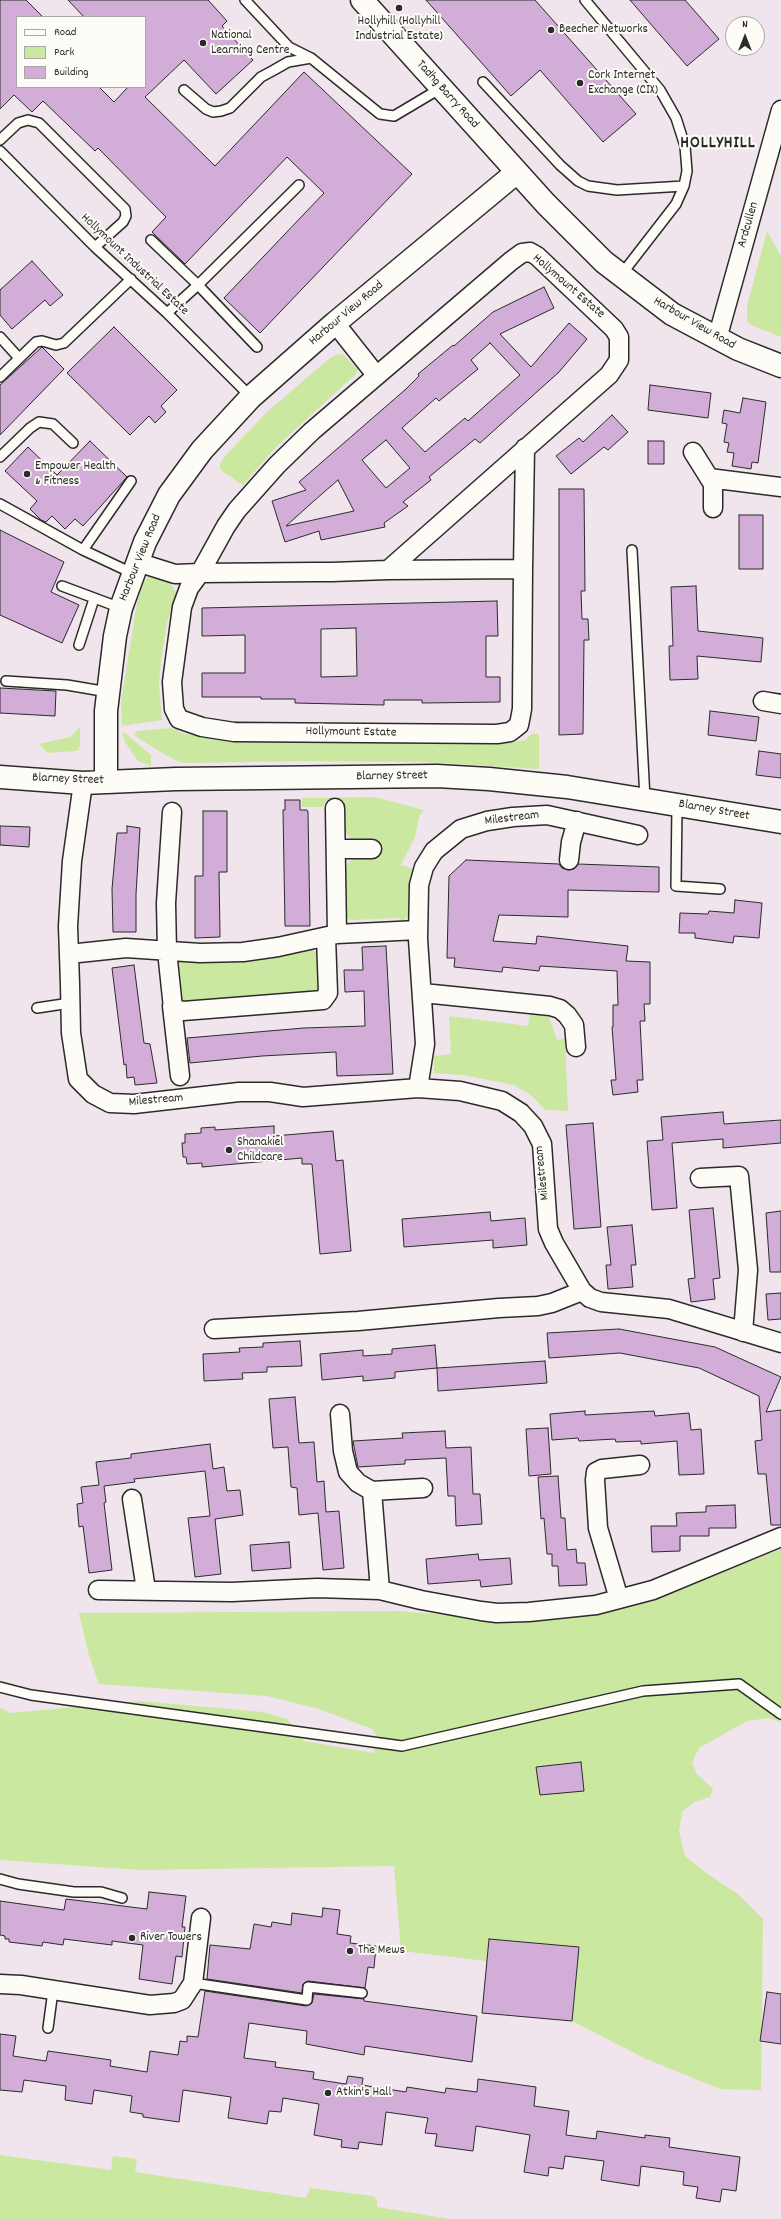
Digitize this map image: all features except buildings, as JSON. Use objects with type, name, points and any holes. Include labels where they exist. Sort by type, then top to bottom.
[{"type":"street","name":"Tadhg Barry Road","points":[[362,0],[517,172]]},
{"type":"street","name":"Ardcullen","points":[[717,339],[781,110]]},
{"type":"street","name":"Harbour View Road","points":[[106,782],[108,692],[121,608],[135,567],[161,509],[173,489],[202,450],[251,397],[335,323],[517,172],[588,248],[620,276],[672,314],[717,339],[781,366]]},
{"type":"street","name":"Hollymount Estate","points":[[388,570],[525,448],[609,375],[619,360],[619,337],[606,320],[537,256],[530,252],[522,254],[511,261],[376,375],[293,449],[246,499],[226,526],[200,573],[189,588],[181,614],[172,682],[174,709],[179,719],[202,728],[234,732],[496,734],[510,732],[519,725],[522,716],[525,448]]},
{"type":"street","points":[[335,323],[376,375]]},
{"type":"street","points":[[693,452],[713,484],[713,508]]},
{"type":"street","points":[[709,478],[781,487]]},
{"type":"street","points":[[135,567],[175,574],[523,569]]},
{"type":"street","points":[[763,701],[781,704]]},
{"type":"street","name":"Blarney Street","points":[[0,778],[82,783],[176,779],[438,776],[528,782],[645,799],[781,822]]},
{"type":"street","name":"Milestream","points":[[82,783],[72,861],[69,954],[71,1033],[78,1079],[93,1094],[110,1102],[134,1104],[239,1092],[270,1092],[303,1097],[418,1088],[460,1091],[491,1097],[510,1105],[521,1113],[532,1126],[542,1144],[548,1228],[554,1243],[582,1291]]},
{"type":"street","points":[[172,1006],[175,1009],[183,1011],[323,1000],[328,993],[336,849],[335,808]]},
{"type":"street","points":[[172,812],[166,890],[167,951],[180,1076]]},
{"type":"street","name":"Milestream","points":[[418,1088],[425,1044],[418,930],[421,876],[428,859],[446,839],[461,829],[500,818],[547,815],[638,834]]},
{"type":"street","points":[[569,860],[571,842],[577,821]]},
{"type":"street","points":[[336,849],[372,848]]},
{"type":"street","points":[[69,954],[126,948],[200,953],[243,952],[278,947],[331,935],[418,930]]},
{"type":"street","points":[[422,993],[550,1006],[560,1009],[574,1025],[576,1047]]},
{"type":"street","points":[[700,1178],[739,1176],[748,1270],[743,1332]]},
{"type":"street","points":[[214,1330],[358,1321],[499,1308],[538,1306],[552,1303],[582,1291],[590,1298],[601,1302],[669,1309],[781,1343]]},
{"type":"street","points":[[340,1414],[343,1451],[348,1472],[358,1482],[372,1491],[423,1488]]},
{"type":"street","points":[[619,1599],[598,1528],[595,1480],[596,1472],[602,1469],[640,1465]]},
{"type":"street","points":[[372,1491],[380,1590]]},
{"type":"street","points":[[132,1498],[146,1590]]},
{"type":"street","points":[[98,1590],[232,1592],[317,1588],[380,1590],[421,1600],[497,1613],[570,1609],[653,1590],[781,1537]]},
{"type":"street","points":[[0,1984],[21,1985],[150,2005],[174,2003],[182,2000],[192,1983],[201,1918]]},
{"type":"lane","points":[[245,0],[289,47],[311,58],[380,114],[394,116],[440,88]]},
{"type":"lane","points":[[585,0],[660,90],[676,118],[685,146],[687,171],[684,186],[665,220],[620,276]]},
{"type":"lane","points":[[184,90],[206,110],[213,112],[222,111],[230,108],[261,77],[288,62],[311,58]]},
{"type":"lane","points":[[483,82],[560,165],[578,181],[588,186],[618,190],[684,186]]},
{"type":"lane","points":[[0,140],[18,123],[28,120],[39,123],[125,209],[126,216],[123,222],[95,247]]},
{"type":"lane","name":"Hollymount Industrial Estate","points":[[0,152],[95,247],[132,279],[251,397]]},
{"type":"lane","points":[[167,313],[198,285],[299,185]]},
{"type":"lane","points":[[152,240],[258,347]]},
{"type":"lane","points":[[0,377],[39,341],[56,345],[64,343],[132,279]]},
{"type":"lane","points":[[0,338],[19,358]]},
{"type":"lane","points":[[0,457],[30,428],[39,422],[53,424],[73,443]]},
{"type":"lane","points":[[83,550],[131,481]]},
{"type":"lane","points":[[0,504],[83,550],[135,567]]},
{"type":"lane","points":[[632,550],[645,799]]},
{"type":"lane","points":[[62,586],[121,608]]},
{"type":"lane","points":[[79,645],[94,599]]},
{"type":"lane","points":[[6,681],[67,685],[108,692]]},
{"type":"lane","points":[[677,805],[676,886],[720,889]]},
{"type":"lane","points":[[37,1008],[70,1003]]},
{"type":"lane","points":[[0,1687],[30,1695],[402,1746],[643,1691],[739,1684],[781,1714]]},
{"type":"lane","points":[[0,1879],[18,1884],[74,1892],[101,1892],[122,1898]]},
{"type":"lane","points":[[192,1983],[307,2000],[308,1987],[362,1993]]},
{"type":"lane","points":[[48,2028],[52,1998]]},
{"type":"green space","points":[[767,231],[781,256],[781,337],[751,325],[747,321],[747,306]]},
{"type":"green space","points":[[343,354],[358,370],[356,374],[277,446],[243,485],[223,472],[220,468],[220,464],[225,456],[268,411],[329,359],[335,355]]},
{"type":"green space","points":[[153,576],[170,583],[176,592],[167,623],[161,661],[159,684],[162,720],[122,726],[121,702],[137,603],[144,581],[148,577]]},
{"type":"green space","points":[[80,727],[80,746],[77,751],[48,753],[39,744],[70,737]]},
{"type":"green space","points":[[171,728],[185,734],[247,739],[506,743],[525,740],[532,734],[539,734],[539,769],[422,762],[310,761],[186,763],[179,762],[162,753],[134,735],[137,731]]},
{"type":"green space","points":[[125,733],[151,755],[151,766],[138,761],[125,742],[122,734]]},
{"type":"green space","points":[[375,797],[424,810],[419,817],[415,837],[401,865],[414,869],[411,912],[401,923],[400,918],[351,920],[344,917],[345,866],[353,858],[353,840],[344,832],[343,802],[324,803],[324,807],[302,807],[302,798]]},
{"type":"green space","points":[[312,949],[318,954],[319,990],[317,992],[185,1002],[181,1000],[177,963],[182,960]]},
{"type":"green space","points":[[530,1012],[549,1017],[557,1040],[565,1038],[568,1111],[545,1110],[532,1096],[514,1085],[463,1075],[434,1073],[434,1056],[451,1054],[449,1016],[528,1026]]},
{"type":"green space","points":[[781,1549],[781,1722],[768,1718],[747,1721],[699,1748],[692,1763],[697,1774],[713,1789],[710,1797],[694,1802],[682,1812],[679,1831],[685,1856],[706,1873],[739,1895],[763,1919],[761,2090],[720,2089],[644,2058],[572,2021],[579,1947],[487,1961],[401,1951],[394,1866],[140,1870],[0,1860],[0,1708],[11,1713],[139,1701],[263,1712],[287,1719],[304,1741],[373,1753],[378,1738],[372,1729],[319,1709],[267,1696],[99,1684],[89,1656],[79,1613],[398,1611],[475,1617],[656,1595]]},
{"type":"green space","points":[[0,2155],[111,2170],[113,2156],[137,2159],[135,2172],[306,2198],[310,2188],[373,2196],[377,2200],[377,2207],[449,2219],[0,2219]]},
{"type":"place","name":"Hollyhill (Hollyhill Industrial Estate)","points":[[399,8]]},
{"type":"place","name":"Beecher Networks","points":[[551,30]]},
{"type":"place","name":"National Learning Centre","points":[[203,43]]},
{"type":"place","name":"Cork Internet Exchange (CIX)","points":[[580,83]]},
{"type":"place","name":"Empower Health & Fitness","points":[[27,474]]},
{"type":"place","name":"Shanakiel Childcare","points":[[229,1150]]},
{"type":"place","name":"River Towers","points":[[132,1938]]},
{"type":"place","name":"The Mews","points":[[350,1951]]},
{"type":"place","name":"Atkin's Hall","points":[[328,2093]]},
{"type":"district","name":"HOLLYHILL","points":[[718,145]]}]
